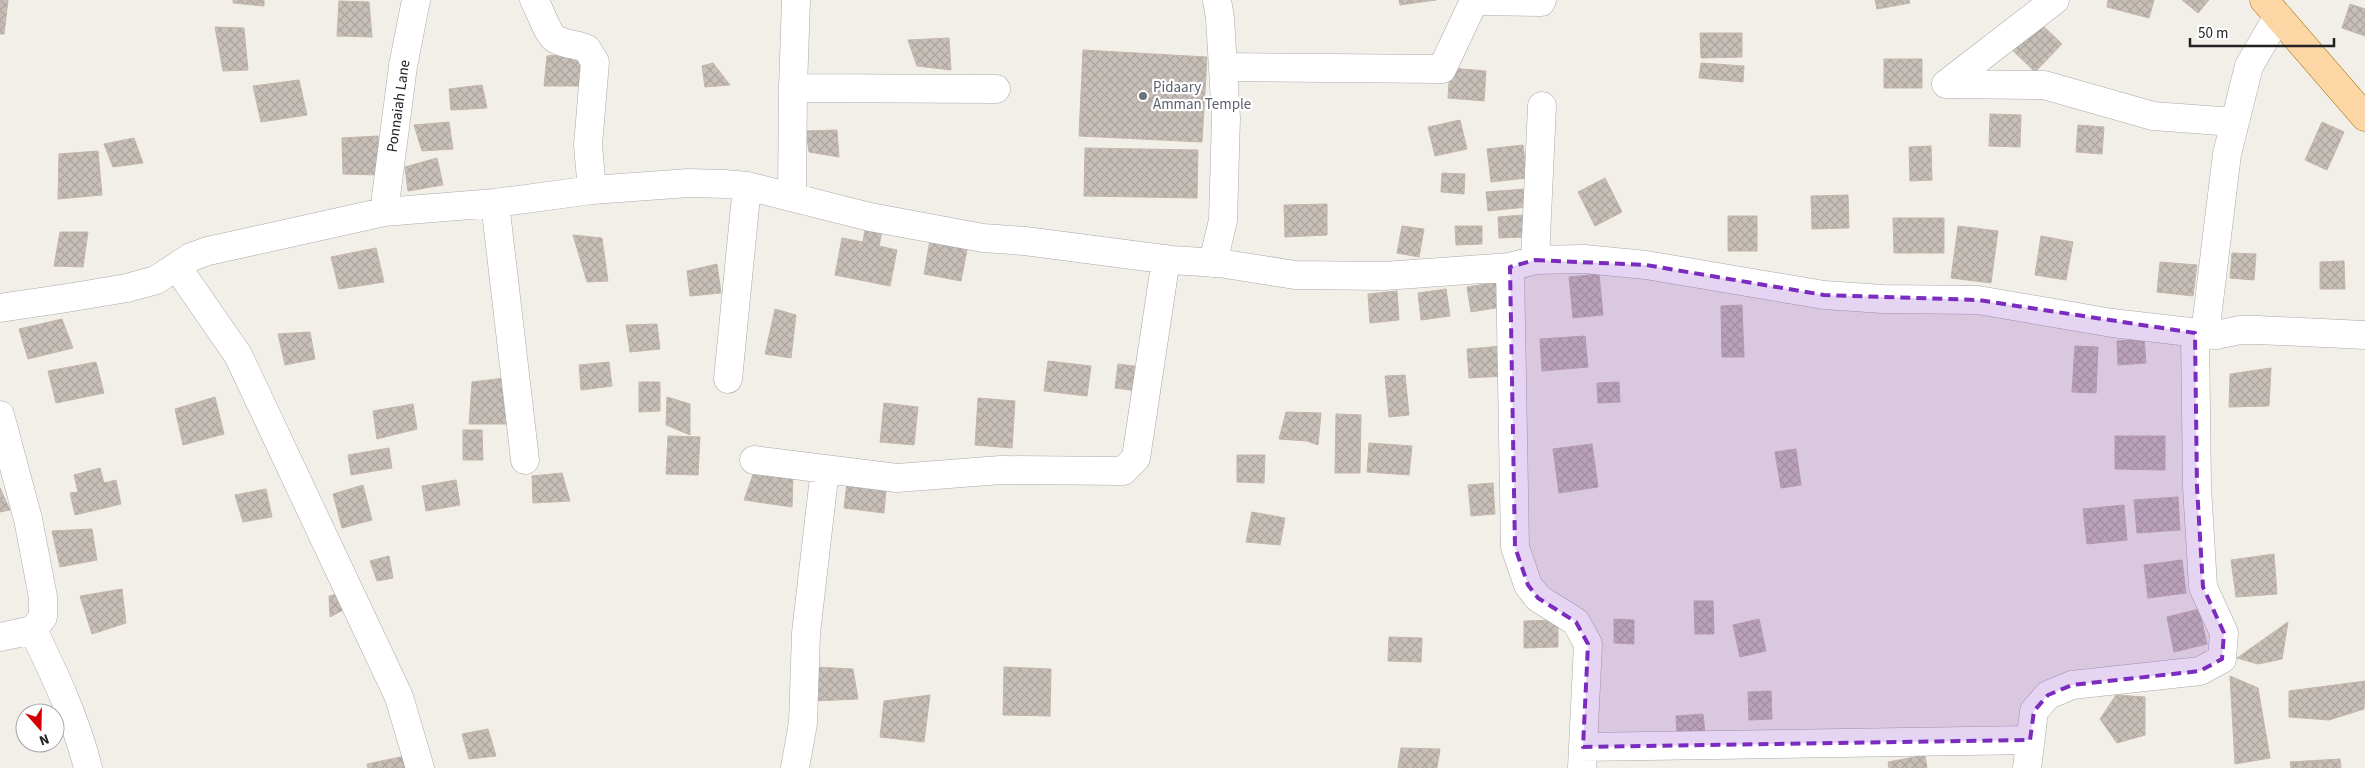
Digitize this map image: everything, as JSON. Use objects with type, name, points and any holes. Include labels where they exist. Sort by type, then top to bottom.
[{"type":"main road","points":[[2271,8],[2365,117]]},
{"type":"street","name":"Ponnaiah Lane","points":[[384,212],[403,66],[416,0]]},
{"type":"street","points":[[534,0],[543,14],[550,35],[561,42],[587,49],[595,62],[588,145],[592,190]]},
{"type":"street","points":[[792,196],[796,0]]},
{"type":"street","points":[[1213,263],[1223,220],[1226,118],[1220,18],[1217,0]]},
{"type":"street","points":[[1223,67],[1442,69],[1474,1],[1541,2],[1542,0]]},
{"type":"street","points":[[2055,0],[1946,84],[2044,84],[2153,116],[2234,122]]},
{"type":"street","points":[[2027,768],[2034,711],[2048,695],[2072,685],[2200,671],[2222,659],[2224,633],[2203,587],[2197,487],[2200,333],[2227,154],[2249,66],[2271,8]]},
{"type":"street","points":[[793,88],[996,89]]},
{"type":"street","points":[[1542,106],[1523,264],[1515,547],[1528,585],[1538,598],[1576,622],[1588,644],[1582,757],[2030,740]]},
{"type":"street","points":[[0,308],[127,288],[156,280],[177,268],[191,257],[208,251],[384,212],[496,202],[592,190],[689,183],[748,186],[870,217],[939,231],[1213,263],[1296,275],[1384,276],[1584,260],[1646,265],[1824,295],[1892,299],[1978,300],[2112,323],[2216,335],[2240,330],[2258,330],[2365,335]]},
{"type":"street","points":[[728,379],[748,186]]},
{"type":"street","points":[[496,202],[525,460]]},
{"type":"street","points":[[754,460],[897,478],[1001,470],[1123,471],[1136,458],[1166,259]]},
{"type":"street","points":[[177,268],[238,355],[399,697],[420,768]]},
{"type":"street","points":[[0,415],[28,519],[43,597],[43,617],[34,630],[0,637]]},
{"type":"street","points":[[795,768],[803,724],[806,633],[824,469]]},
{"type":"street","points":[[34,630],[58,681],[88,768]]},
{"type":"highlighted area","points":[[1535,260],[1646,265],[1824,295],[1978,300],[2195,333],[2197,487],[2203,587],[2224,633],[2222,659],[2200,671],[2072,685],[2048,695],[2034,711],[2030,740],[1583,747],[1588,644],[1576,622],[1538,598],[1528,585],[1515,547],[1510,267]]},
{"type":"building","points":[[0,0],[8,0],[4,34],[0,34]]},
{"type":"building","points":[[233,0],[264,0],[264,6],[233,3]]},
{"type":"building","points":[[1399,0],[1436,0],[1400,5]]},
{"type":"building","points":[[1875,0],[1909,0],[1910,3],[1877,9]]},
{"type":"building","points":[[2108,0],[2154,0],[2149,18],[2107,7]]},
{"type":"building","points":[[2182,0],[2209,0],[2198,13]]},
{"type":"building","points":[[339,1],[369,2],[372,37],[337,36]]},
{"type":"building","points":[[2350,4],[2365,9],[2365,36],[2342,28]]},
{"type":"building","points":[[2036,19],[2062,44],[2035,72],[2009,47]]},
{"type":"building","points":[[215,27],[244,28],[248,70],[223,71]]},
{"type":"building","points":[[1700,33],[1742,33],[1742,57],[1701,58]]},
{"type":"building","points":[[949,38],[951,70],[917,66],[908,40]]},
{"type":"building","name":"Pidaary Amman Temple","points":[[1083,50],[1207,57],[1202,142],[1079,136]]},
{"type":"building","points":[[588,52],[585,86],[544,86],[547,56]]},
{"type":"building","points":[[1884,59],[1922,59],[1922,88],[1884,88]]},
{"type":"building","points":[[713,63],[730,85],[705,87],[702,66]]},
{"type":"building","points":[[1701,63],[1744,66],[1743,82],[1699,78]]},
{"type":"building","points":[[1450,68],[1486,71],[1484,101],[1448,98]]},
{"type":"building","points":[[299,80],[307,115],[261,122],[253,86]]},
{"type":"building","points":[[482,85],[487,108],[451,110],[449,89]]},
{"type":"building","points":[[1990,114],[2021,115],[2020,147],[1989,146]]},
{"type":"building","points":[[1460,120],[1467,149],[1435,156],[1428,127]]},
{"type":"building","points":[[449,122],[453,149],[422,151],[414,125]]},
{"type":"building","points":[[2322,122],[2344,132],[2327,170],[2305,160]]},
{"type":"building","points":[[2078,125],[2104,127],[2102,154],[2076,152]]},
{"type":"building","points":[[837,130],[839,157],[809,152],[806,131]]},
{"type":"building","points":[[378,136],[380,175],[343,174],[342,138]]},
{"type":"building","points":[[134,138],[143,163],[113,167],[104,144]]},
{"type":"building","points":[[1523,145],[1527,178],[1491,182],[1487,149]]},
{"type":"building","points":[[1931,146],[1932,180],[1910,181],[1909,147]]},
{"type":"building","points":[[1085,148],[1198,150],[1197,198],[1084,196]]},
{"type":"building","points":[[98,151],[102,195],[58,199],[59,154]]},
{"type":"building","points":[[437,158],[443,185],[408,191],[405,167]]},
{"type":"building","points":[[1442,173],[1465,174],[1464,194],[1441,192]]},
{"type":"building","points":[[1605,178],[1622,212],[1595,226],[1578,192]]},
{"type":"building","points":[[1525,189],[1527,207],[1488,211],[1486,192]]},
{"type":"building","points":[[1848,195],[1849,228],[1812,229],[1811,196]]},
{"type":"building","points":[[1327,204],[1327,235],[1285,237],[1284,205]]},
{"type":"building","points":[[1523,215],[1525,237],[1499,238],[1498,217]]},
{"type":"building","points":[[1728,216],[1757,216],[1757,251],[1728,251]]},
{"type":"building","points":[[1893,218],[1944,218],[1944,253],[1894,253]]},
{"type":"building","points":[[1402,226],[1424,229],[1419,257],[1397,253]]},
{"type":"building","points":[[1455,226],[1482,226],[1482,244],[1456,245]]},
{"type":"building","points":[[1958,226],[1998,231],[1991,283],[1951,278]]},
{"type":"building","points":[[865,229],[882,232],[879,246],[897,250],[890,286],[835,275],[842,238],[863,242]]},
{"type":"building","points":[[60,232],[88,232],[83,267],[54,266]]},
{"type":"building","points":[[931,234],[969,240],[961,281],[924,274]]},
{"type":"building","points":[[573,235],[602,238],[608,281],[587,282]]},
{"type":"building","points":[[2041,236],[2073,242],[2066,280],[2035,275]]},
{"type":"building","points":[[376,248],[384,282],[339,289],[331,257]]},
{"type":"building","points":[[2232,253],[2256,254],[2254,280],[2230,278]]},
{"type":"building","points":[[2344,261],[2345,289],[2320,289],[2320,262]]},
{"type":"building","points":[[2160,262],[2197,265],[2193,296],[2157,292]]},
{"type":"building","points":[[717,264],[721,293],[690,296],[687,271]]},
{"type":"building","points":[[1599,274],[1603,315],[1573,318],[1569,277]]},
{"type":"building","points":[[1498,282],[1501,307],[1471,312],[1467,287]]},
{"type":"building","points":[[1446,289],[1450,316],[1421,320],[1418,293]]},
{"type":"building","points":[[1397,291],[1399,320],[1370,323],[1368,294]]},
{"type":"building","points":[[1742,305],[1744,357],[1722,357],[1721,306]]},
{"type":"building","points":[[775,309],[796,315],[791,358],[765,354]]},
{"type":"building","points":[[62,319],[73,348],[28,359],[19,329]]},
{"type":"building","points":[[657,324],[660,349],[630,352],[626,325]]},
{"type":"building","points":[[310,332],[315,359],[285,365],[278,334]]},
{"type":"building","points":[[1585,336],[1588,367],[1542,371],[1540,339]]},
{"type":"building","points":[[2144,339],[2146,363],[2118,365],[2117,341]]},
{"type":"building","points":[[1503,346],[1505,376],[1469,378],[1467,349]]},
{"type":"building","points":[[2075,346],[2098,347],[2096,393],[2072,392]]},
{"type":"building","points":[[1048,361],[1091,366],[1087,396],[1044,391]]},
{"type":"building","points":[[96,362],[104,393],[56,403],[48,371]]},
{"type":"building","points":[[609,362],[612,386],[581,390],[579,365]]},
{"type":"building","points":[[1118,364],[1141,367],[1138,391],[1115,388]]},
{"type":"building","points":[[2271,368],[2269,406],[2229,407],[2230,374]]},
{"type":"building","points":[[1405,375],[1409,415],[1389,417],[1385,376]]},
{"type":"building","points":[[505,378],[507,424],[469,424],[472,382]]},
{"type":"building","points":[[639,382],[660,382],[660,411],[639,412]]},
{"type":"building","points":[[1619,382],[1620,402],[1598,403],[1597,383]]},
{"type":"building","points":[[215,397],[224,434],[183,445],[175,409]]},
{"type":"building","points":[[667,397],[690,404],[690,435],[666,425]]},
{"type":"building","points":[[978,398],[1015,401],[1012,448],[975,445]]},
{"type":"building","points":[[884,403],[918,407],[914,445],[880,442]]},
{"type":"building","points":[[413,404],[417,429],[377,439],[373,411]]},
{"type":"building","points":[[1286,412],[1321,413],[1318,445],[1307,441],[1279,439]]},
{"type":"building","points":[[1336,414],[1361,415],[1360,473],[1335,473]]},
{"type":"building","points":[[463,430],[482,430],[483,460],[463,460]]},
{"type":"building","points":[[668,436],[700,437],[698,475],[666,474]]},
{"type":"building","points":[[2115,436],[2165,436],[2165,470],[2115,469]]},
{"type":"building","points":[[1369,443],[1412,446],[1409,475],[1367,472]]},
{"type":"building","points":[[1592,444],[1598,487],[1559,493],[1553,449]]},
{"type":"building","points":[[389,448],[392,468],[351,475],[348,455]]},
{"type":"building","points":[[1796,449],[1801,485],[1781,488],[1775,452]]},
{"type":"building","points":[[1237,455],[1265,455],[1264,483],[1237,482]]},
{"type":"building","points":[[100,468],[104,483],[116,480],[121,504],[75,515],[70,493],[78,492],[74,475]]},
{"type":"building","points":[[754,472],[793,474],[792,507],[744,500]]},
{"type":"building","points":[[562,473],[570,501],[533,503],[532,476]]},
{"type":"building","points":[[456,480],[460,505],[426,511],[422,486]]},
{"type":"building","points":[[847,483],[886,490],[884,513],[844,508]]},
{"type":"building","points":[[1493,483],[1495,514],[1471,516],[1468,485]]},
{"type":"building","points":[[363,485],[372,520],[342,528],[333,494]]},
{"type":"building","points":[[0,488],[10,510],[0,512]]},
{"type":"building","points":[[266,489],[272,517],[243,522],[235,495]]},
{"type":"building","points":[[2178,497],[2180,530],[2137,533],[2134,500]]},
{"type":"building","points":[[2124,505],[2127,540],[2087,544],[2083,509]]},
{"type":"building","points":[[1252,512],[1285,518],[1280,545],[1246,542]]},
{"type":"building","points":[[92,529],[97,560],[60,567],[52,531]]},
{"type":"building","points":[[2274,554],[2277,594],[2236,597],[2231,560]]},
{"type":"building","points":[[389,556],[393,578],[377,581],[370,561]]},
{"type":"building","points":[[2182,560],[2186,593],[2148,598],[2144,565]]},
{"type":"building","points":[[122,589],[126,623],[92,634],[80,596]]},
{"type":"building","points":[[338,594],[345,609],[330,617],[329,596]]},
{"type":"building","points":[[1694,601],[1713,601],[1714,634],[1695,634]]},
{"type":"building","points":[[2199,609],[2207,644],[2174,652],[2167,617]]},
{"type":"building","points":[[1614,619],[1634,620],[1634,644],[1614,643]]},
{"type":"building","points":[[1759,619],[1766,651],[1740,657],[1733,625]]},
{"type":"building","points":[[1558,620],[1558,647],[1524,648],[1524,621]]},
{"type":"building","points":[[2288,622],[2282,659],[2258,664],[2237,658]]},
{"type":"building","points":[[1389,637],[1422,638],[1421,662],[1388,661]]},
{"type":"building","points":[[816,667],[853,669],[858,699],[813,701]]},
{"type":"building","points":[[1004,667],[1051,669],[1050,716],[1003,715]]},
{"type":"building","points":[[2230,676],[2258,688],[2270,758],[2235,764]]},
{"type":"building","points":[[2365,681],[2364,709],[2329,720],[2289,717],[2289,691]]},
{"type":"building","points":[[1771,691],[1772,719],[1749,720],[1748,692]]},
{"type":"building","points":[[930,695],[924,742],[880,737],[884,701]]},
{"type":"building","points":[[2116,695],[2145,697],[2145,735],[2117,743],[2100,719]]},
{"type":"building","points":[[1703,714],[1705,733],[1677,735],[1676,716]]},
{"type":"building","points":[[488,729],[496,756],[469,759],[462,734]]},
{"type":"building","points":[[1401,748],[1440,749],[1437,768],[1398,768]]},
{"type":"building","points":[[1925,755],[1927,768],[1889,768],[1888,762]]},
{"type":"building","points":[[405,756],[408,768],[368,768],[367,764]]},
{"type":"building","points":[[2340,759],[2341,768],[2291,768],[2290,762]]},
{"type":"place","name":"Pidaary Amman Temple","points":[[1143,96]]}]
